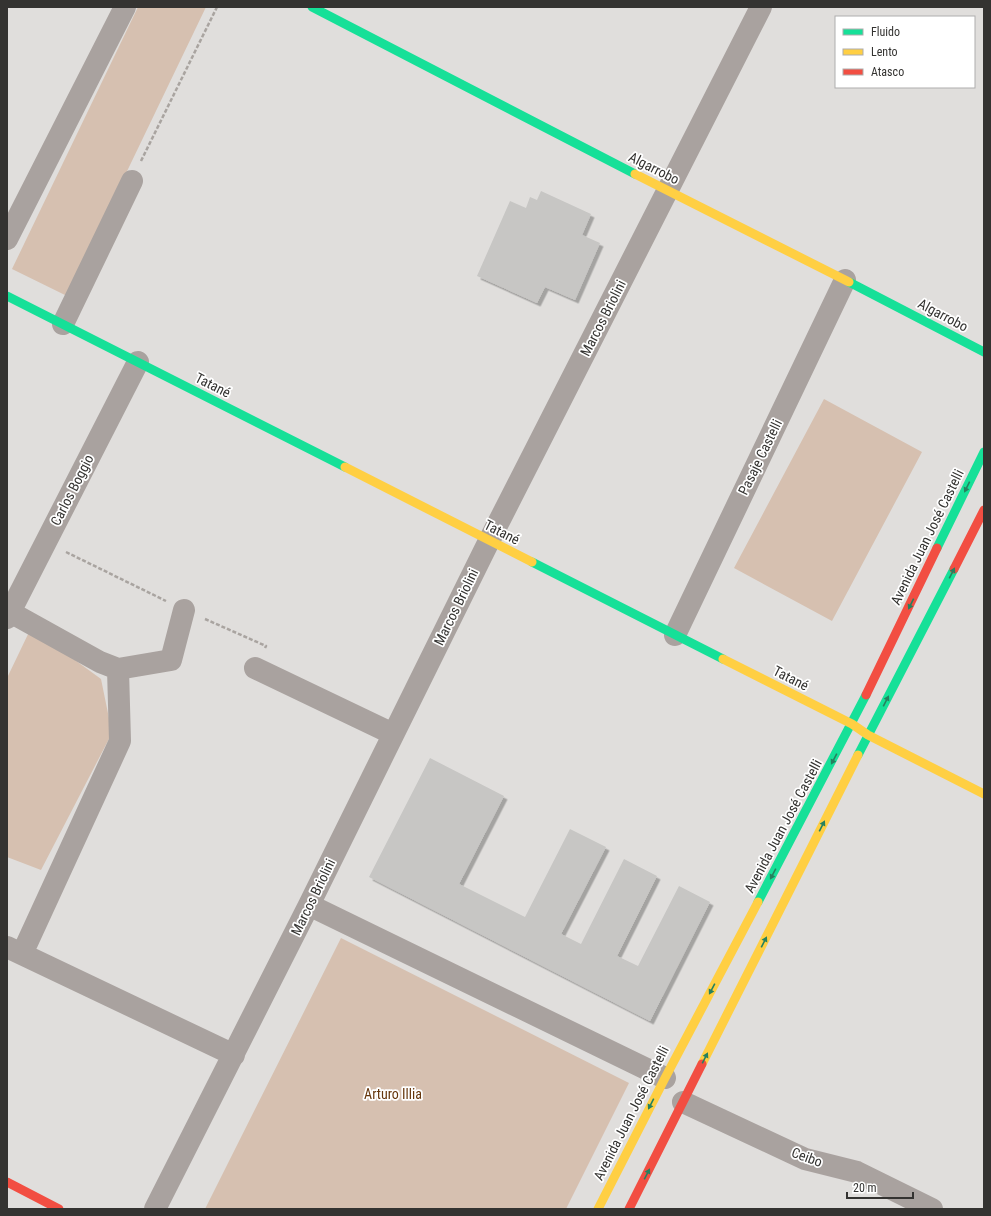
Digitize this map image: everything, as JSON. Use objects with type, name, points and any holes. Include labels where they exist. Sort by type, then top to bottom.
[{"type":"street","points":[[7,239],[126,7]]},
{"type":"street","name":"Algarrobo","points":[[312,7],[984,352]]},
{"type":"street","name":"Marcos Briolini","points":[[155,1209],[234,1055],[490,541],[761,7]]},
{"type":"street","points":[[63,324],[132,181]]},
{"type":"street","name":"Pasaje Castelli","points":[[675,635],[845,280]]},
{"type":"street","name":"Tatané","points":[[7,296],[852,724],[868,735],[984,794]]},
{"type":"street","name":"Carlos Boggio","points":[[9,615],[138,362]]},
{"type":"street","name":"Avenida Juan José Castelli","points":[[598,1209],[665,1078],[852,724],[984,452]]},
{"type":"street","points":[[629,1209],[868,735],[984,510]]},
{"type":"street","points":[[9,615],[100,662],[118,669],[171,660],[184,610]]},
{"type":"street","points":[[255,668],[393,734]]},
{"type":"street","points":[[118,669],[120,741],[15,950],[234,1055]]},
{"type":"street","points":[[309,905],[665,1078]]},
{"type":"street","name":"Ceibo","points":[[683,1102],[805,1158],[857,1172],[932,1209]]},
{"type":"street","points":[[7,1182],[59,1209]]},
{"type":"path","points":[[132,181],[216,7]]},
{"type":"green space","points":[[138,7],[206,7],[67,296],[12,269]]},
{"type":"green space","points":[[824,399],[922,452],[832,621],[734,568]]},
{"type":"green space","points":[[31,628],[101,679],[112,733],[41,870],[7,857],[7,678]]},
{"type":"green space","name":"Arturo Illia","points":[[341,938],[629,1083],[566,1209],[205,1209]]},
{"type":"building","points":[[541,191],[591,214],[582,235],[600,243],[575,300],[545,287],[537,303],[477,276],[510,201],[526,208],[530,197],[537,200]]},
{"type":"building","points":[[430,758],[504,796],[459,884],[525,917],[570,829],[606,847],[561,934],[581,944],[624,859],[657,876],[617,956],[638,966],[679,886],[710,902],[650,1021],[369,877]]},
{"type":"traffic: fast","points":[[312,7],[635,174]]},
{"type":"traffic: fast","points":[[849,282],[984,352]]},
{"type":"traffic: fast","points":[[7,296],[345,467]]},
{"type":"traffic: fast","points":[[937,548],[984,452]]},
{"type":"traffic: fast","points":[[532,562],[723,659]]},
{"type":"traffic: fast","points":[[858,755],[954,569]]},
{"type":"traffic: fast","points":[[758,902],[866,695]]},
{"type":"traffic: slow","points":[[635,174],[849,282]]},
{"type":"traffic: slow","points":[[345,467],[532,562]]},
{"type":"traffic: slow","points":[[723,659],[852,724],[868,735],[984,794]]},
{"type":"traffic: slow","points":[[702,1064],[858,755]]},
{"type":"traffic: slow","points":[[598,1209],[758,902]]},
{"type":"traffic: jam","points":[[954,569],[984,510]]},
{"type":"traffic: jam","points":[[866,695],[937,548]]},
{"type":"traffic: jam","points":[[629,1209],[702,1064]]},
{"type":"traffic: jam","points":[[7,1182],[59,1209]]}]
